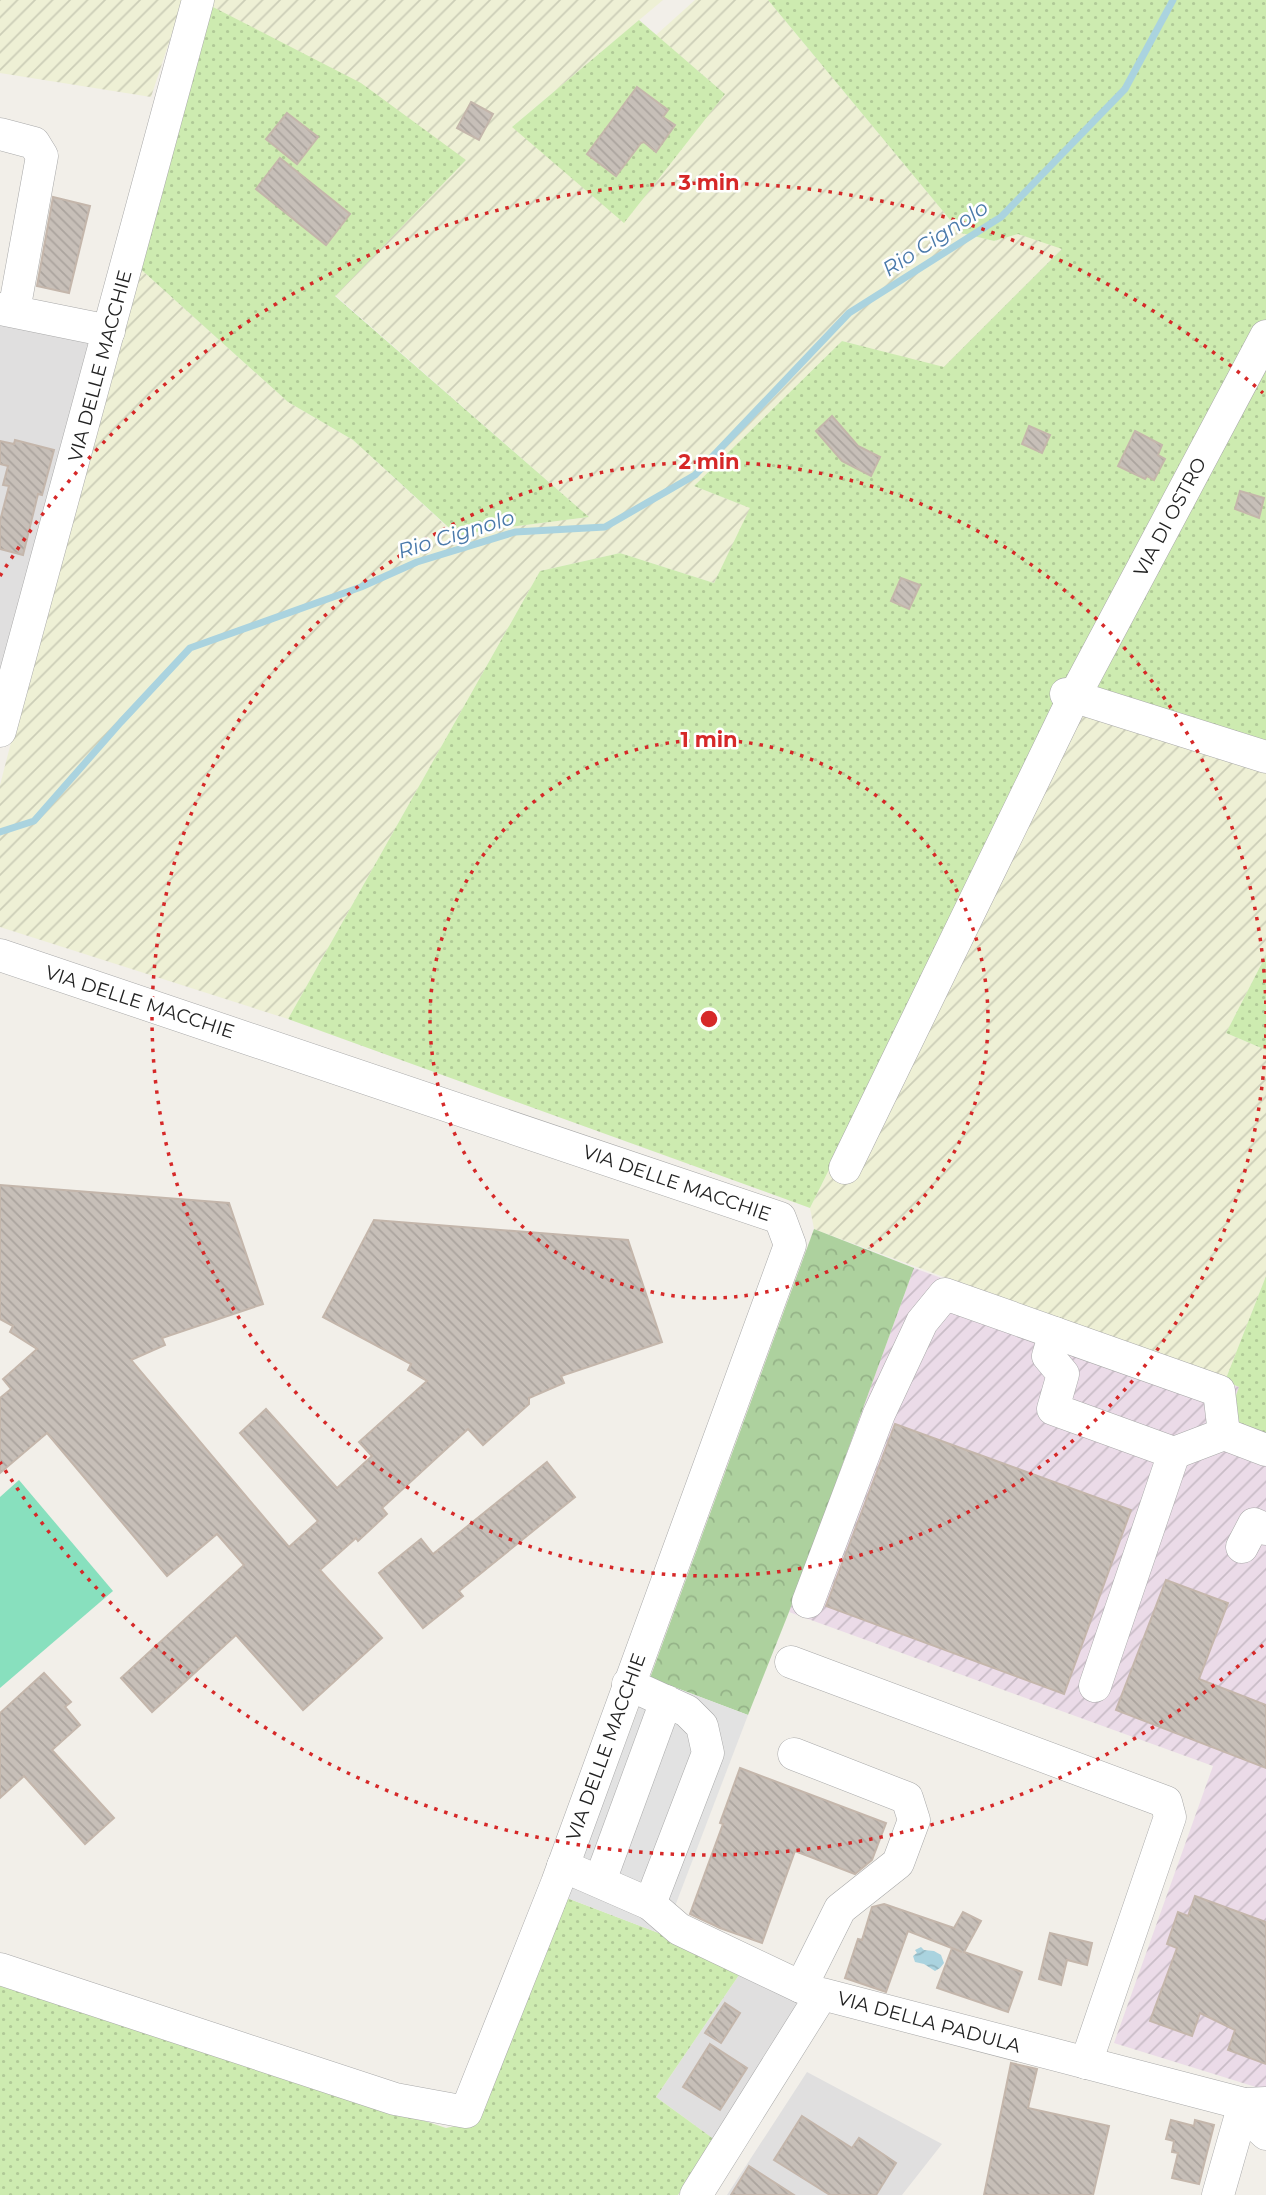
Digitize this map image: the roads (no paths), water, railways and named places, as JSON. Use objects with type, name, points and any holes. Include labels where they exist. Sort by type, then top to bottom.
[{"type":"street","name":"VIA DELLE MACCHIE","points":[[0,731],[198,0]]},
{"type":"street","points":[[0,134],[34,143],[42,156],[7,310],[109,331]]},
{"type":"street","name":"VIA DI OSTRO","points":[[845,1168],[1070,696],[1266,336]]},
{"type":"street","points":[[1070,696],[1266,757]]},
{"type":"street","name":"VIA DELLE MACCHIE","points":[[0,955],[780,1218],[790,1245],[563,1866],[466,2112],[395,2099],[0,1969]]},
{"type":"street","points":[[808,1602],[879,1414],[922,1322],[945,1294],[1219,1391],[1224,1434]]},
{"type":"street","points":[[1055,1333],[1048,1356],[1063,1374],[1053,1409],[1174,1452],[1224,1434],[1266,1450]]},
{"type":"street","points":[[1095,1686],[1174,1452]]},
{"type":"street","points":[[790,1662],[1166,1802],[1170,1816],[1086,2063]]},
{"type":"street","points":[[628,1684],[687,1711],[702,1726],[708,1753],[650,1904]]},
{"type":"street","points":[[600,1881],[666,1701]]},
{"type":"street","points":[[794,1754],[907,1798],[914,1820],[898,1863],[840,1909],[812,1990]]},
{"type":"street","name":"VIA DELLE MACCHIE","points":[[563,1866],[650,1904],[679,1929],[812,1990]]},
{"type":"street","name":"VIA DELLA PADULA","points":[[696,2195],[812,1990],[1086,2063],[1255,2103]]},
{"type":"street","points":[[1255,2103],[1253,2122],[1266,2134]]},
{"type":"street","points":[[1218,2195],[1255,2103]]},
{"type":"water","points":[[921,1947],[941,1955],[944,1963],[940,1968],[935,1971],[915,1962],[915,1950]]},
{"type":"waterway","name":"Rio Cignolo","points":[[0,832],[34,821],[190,648],[361,587],[417,562],[515,532],[605,527],[695,475],[849,313],[1001,217],[1125,89],[1173,0]]}]
